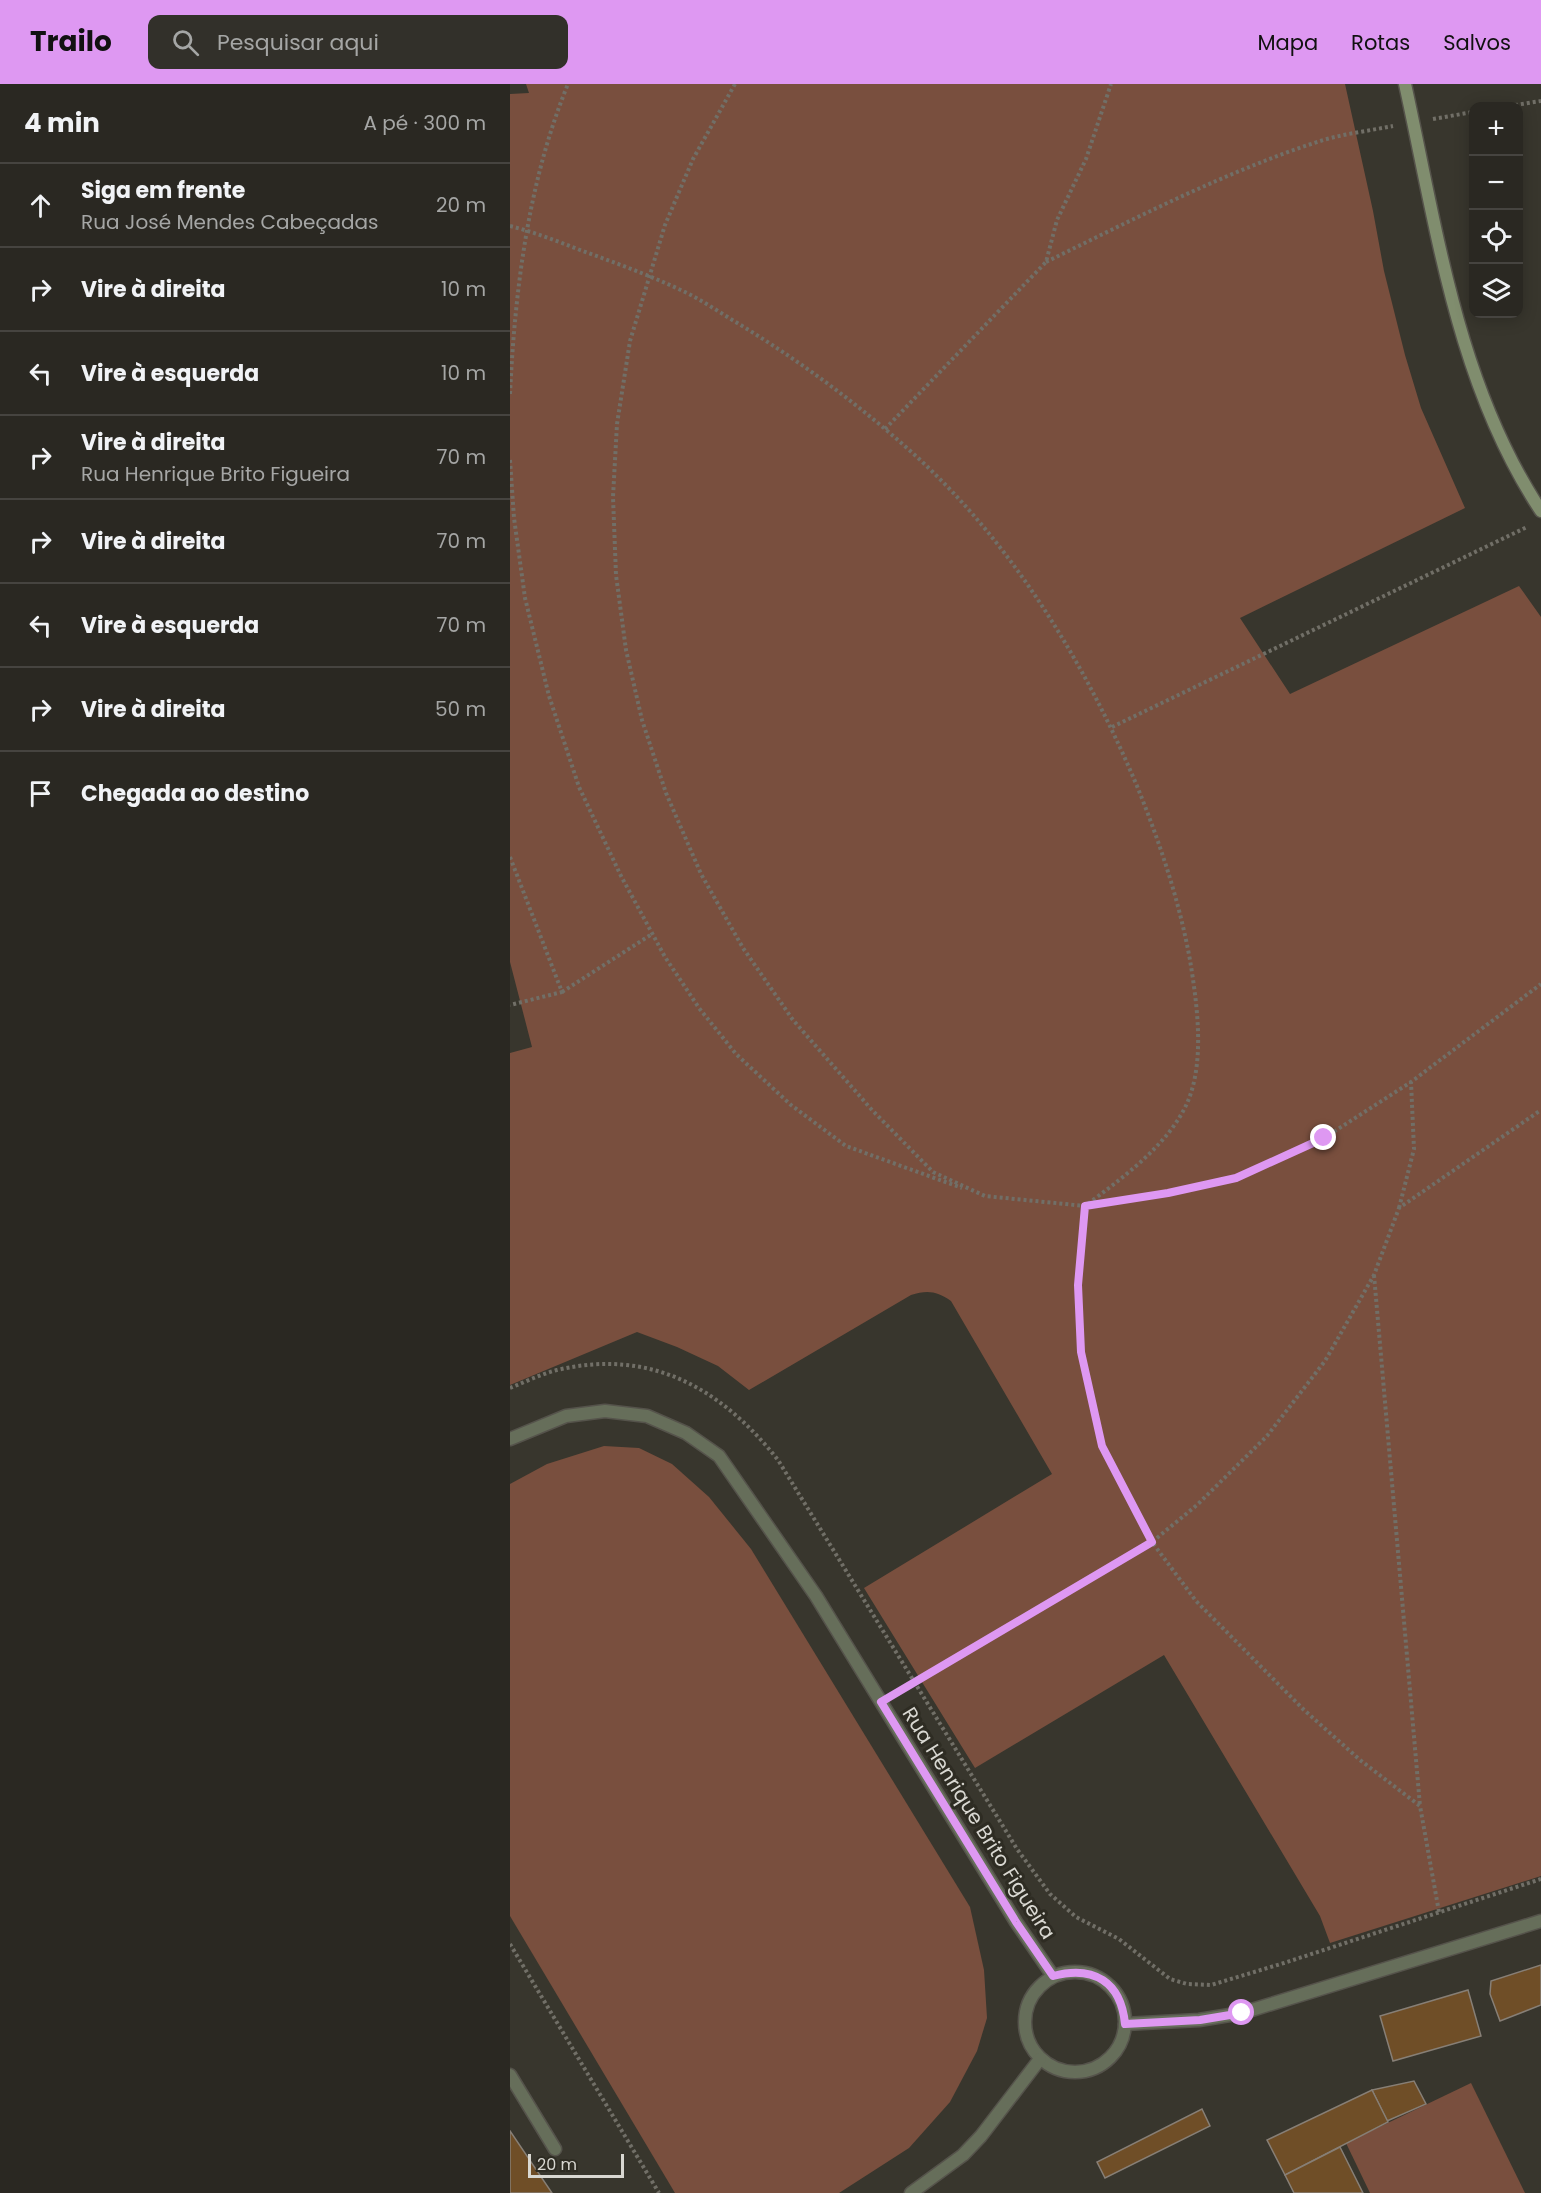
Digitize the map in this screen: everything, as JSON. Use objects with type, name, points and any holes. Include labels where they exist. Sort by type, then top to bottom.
[{"type":"street","points":[[1405,84],[1458,325],[1499,437],[1522,482],[1541,511]]},
{"type":"street","name":"Rua Henrique Brito Figueira","points":[[510,1439],[566,1416],[605,1411],[647,1416],[686,1433],[719,1456],[816,1596],[1016,1922],[1053,1976]]},
{"type":"street","points":[[1125,2024],[1200,2020],[1242,2013],[1541,1922]]},
{"type":"street","points":[[1070,1972],[1087,1973],[1103,1979],[1115,1992],[1123,2007],[1125,2024],[1122,2040],[1114,2054],[1101,2065],[1086,2071],[1070,2072],[1054,2068],[1040,2059],[1030,2046],[1025,2031],[1025,2014],[1030,1998],[1040,1985],[1053,1976],[1070,1972]]},
{"type":"street","points":[[911,2193],[963,2155],[981,2136],[1040,2059]]},
{"type":"street","points":[[510,2075],[555,2148]]},
{"type":"path","points":[[510,394],[512,345],[527,230],[539,176],[568,84]]},
{"type":"path","points":[[735,84],[693,159],[665,225],[630,341],[617,424],[613,497],[616,575],[626,650],[642,720],[666,793],[701,874],[743,948],[793,1020],[872,1110],[933,1172],[985,1196]]},
{"type":"path","points":[[1046,262],[1057,220],[1086,159],[1111,84]]},
{"type":"path","points":[[1523,104],[1541,101]]},
{"type":"path","points":[[885,429],[1046,262],[1242,170],[1319,141],[1469,113]]},
{"type":"path","points":[[510,226],[527,230],[690,294],[790,355],[851,401],[919,459],[976,519],[1024,580],[1072,652],[1112,728],[1156,835],[1183,919],[1197,1000],[1197,1063],[1188,1100],[1171,1130],[1125,1176],[1085,1206],[1078,1285],[1081,1352],[1102,1446],[1152,1542],[1196,1601],[1304,1710],[1360,1760],[1420,1806]]},
{"type":"path","points":[[510,460],[514,518],[525,598],[549,696],[579,787],[621,876],[652,934],[699,1008],[736,1054],[790,1105],[846,1146],[985,1196],[1085,1206],[1168,1193],[1236,1178],[1324,1138],[1410,1083],[1541,984]]},
{"type":"path","points":[[1112,728],[1530,525]]},
{"type":"path","points":[[510,857],[562,992]]},
{"type":"path","points":[[510,1005],[562,992],[652,934]]},
{"type":"path","points":[[881,1702],[1152,1542],[1197,1504],[1267,1436],[1325,1361],[1374,1275],[1399,1208],[1414,1149],[1410,1083]]},
{"type":"path","points":[[1399,1208],[1541,1110]]},
{"type":"path","points":[[1374,1275],[1420,1806],[1439,1912]]},
{"type":"path","points":[[510,1388],[555,1371],[590,1364],[636,1366],[679,1377],[701,1388],[736,1414],[757,1434],[778,1461],[1017,1849],[1050,1894],[1076,1917],[1119,1940],[1170,1979],[1187,1984],[1211,1985],[1541,1879]]},
{"type":"path","points":[[510,1944],[659,2193]]},
{"type":"shaded area","points":[[526,84],[1345,84],[1384,271],[1405,355],[1421,408],[1465,508],[1240,618],[1290,694],[1519,586],[1541,617],[1541,1876],[1330,1943],[1320,1916],[1164,1655],[975,1768],[864,1588],[1052,1474],[951,1301],[941,1295],[922,1292],[911,1295],[749,1390],[718,1366],[637,1332],[510,1385],[510,1053],[532,1047],[510,962],[510,94],[529,93]]},
{"type":"shaded area","points":[[604,1446],[639,1448],[672,1464],[709,1497],[751,1549],[970,1907],[984,1970],[987,2018],[977,2051],[950,2102],[909,2148],[839,2193],[675,2193],[510,1916],[510,1484],[547,1464]]},
{"type":"shaded area","points":[[1471,2083],[1525,2193],[1370,2193],[1346,2143]]},
{"type":"building","points":[[1541,1965],[1541,2005],[1500,2021],[1490,1994],[1491,1981]]},
{"type":"building","points":[[1468,1990],[1481,2036],[1393,2061],[1380,2016]]},
{"type":"building","points":[[1414,2081],[1426,2104],[1387,2121],[1372,2090]]},
{"type":"building","points":[[1372,2090],[1388,2122],[1285,2175],[1267,2140]]},
{"type":"building","points":[[1202,2109],[1210,2126],[1105,2178],[1097,2162]]},
{"type":"building","points":[[510,2131],[552,2193],[510,2193]]},
{"type":"building","points":[[1340,2147],[1363,2193],[1294,2193],[1285,2175]]},
{"type":"route","points":[[1242,2013],[1200,2020],[1125,2024],[1123,2007],[1115,1992],[1103,1979],[1087,1973],[1070,1972],[1053,1976],[1016,1922],[881,1702],[1152,1542],[1102,1446],[1081,1352],[1078,1285],[1085,1206],[1168,1193],[1236,1178],[1324,1138]]}]
